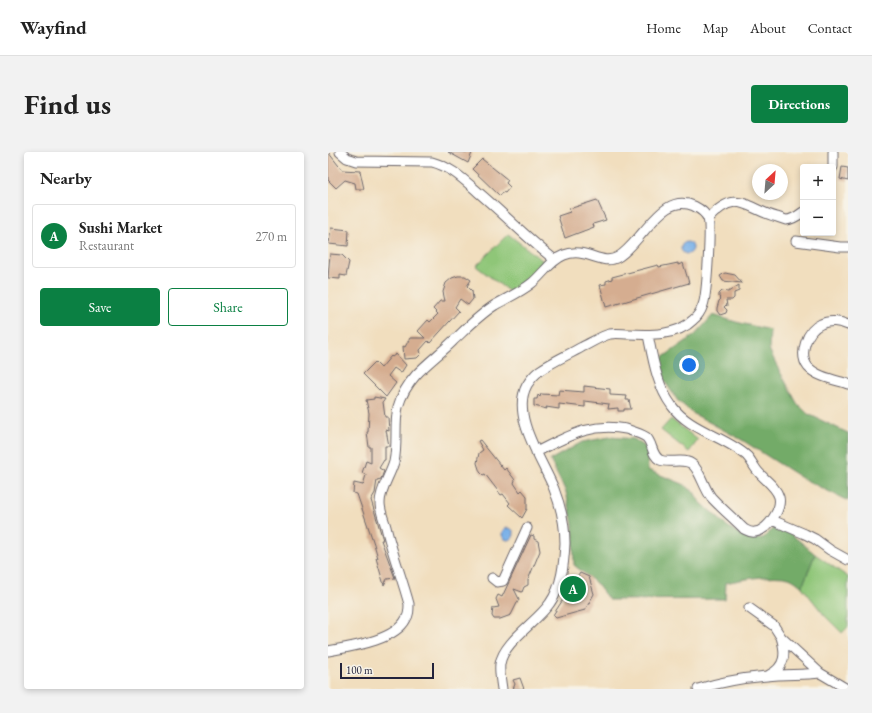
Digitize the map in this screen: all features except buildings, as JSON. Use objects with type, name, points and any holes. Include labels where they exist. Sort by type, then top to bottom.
[{"type":"street","points":[[340,152],[347,158],[356,161],[432,162],[443,165],[453,171],[492,203],[555,260]]},
{"type":"street","points":[[832,164],[833,152]]},
{"type":"street","points":[[708,219],[714,212],[726,204],[736,202],[747,204],[770,215],[787,220],[800,214]]},
{"type":"street","points":[[328,652],[372,641],[392,633],[406,620],[409,612],[407,597],[391,547],[380,503],[382,492],[393,465],[396,453],[396,418],[398,404],[415,377],[475,320],[485,312],[530,285],[562,255],[579,252],[593,255],[602,260],[610,260],[618,257],[628,249],[662,211],[678,203],[690,204],[700,209],[708,219],[709,236],[706,289],[703,308],[696,317],[686,326],[677,330],[648,335],[610,334],[536,373],[528,382],[522,402],[525,424],[536,452],[555,491],[561,510],[564,532],[563,562],[561,580],[550,604],[517,637],[502,658],[500,666],[502,689]]},
{"type":"street","points":[[796,241],[848,247]]},
{"type":"street","points":[[848,325],[832,321],[822,323],[814,329],[806,342],[803,352],[809,368],[821,375],[848,384]]},
{"type":"street","points":[[536,452],[578,431],[615,427],[632,431],[646,437],[652,445],[654,454],[660,460],[686,462],[693,465],[711,496],[744,529],[750,532],[756,532],[772,520],[779,505],[779,496],[756,469],[749,458],[728,442],[696,426],[681,416],[672,407],[656,376],[648,335]]},
{"type":"street","points":[[772,520],[805,534],[848,560]]},
{"type":"street","points":[[492,578],[497,582],[503,581],[527,528]]},
{"type":"street","points":[[749,608],[774,626],[781,637],[820,673],[848,689]]},
{"type":"street","points":[[768,676],[778,670],[784,655],[781,637]]},
{"type":"street","points":[[799,675],[803,671],[807,661]]},
{"type":"street","points":[[780,666],[789,672],[799,675]]},
{"type":"street","points":[[698,689],[726,682],[768,676],[820,673]]},
{"type":"green space","points":[[508,234],[547,264],[511,293],[476,266]]},
{"type":"green space","points":[[713,315],[770,330],[769,349],[797,403],[808,414],[848,433],[848,501],[800,477],[742,440],[694,414],[678,401],[661,376],[656,362],[695,335]]},
{"type":"green space","points":[[671,419],[698,440],[689,452],[661,430]]},
{"type":"green space","points":[[610,437],[634,439],[647,448],[648,470],[683,484],[694,492],[699,501],[727,526],[741,535],[754,539],[763,538],[779,524],[815,554],[802,587],[789,578],[767,577],[726,583],[725,599],[609,600],[596,583],[574,565],[573,524],[566,492],[550,460],[582,442]]},
{"type":"green space","points":[[815,554],[848,577],[848,627],[842,633],[825,616],[802,587]]},
{"type":"water","points":[[687,242],[691,244],[693,248],[691,252],[687,254],[683,252],[681,248],[683,244]]},
{"type":"water","points":[[506,528],[510,528],[514,534],[510,540],[506,540],[502,536],[502,532]]},
{"type":"place","name":"Sushi Market","points":[[573,589]]}]
